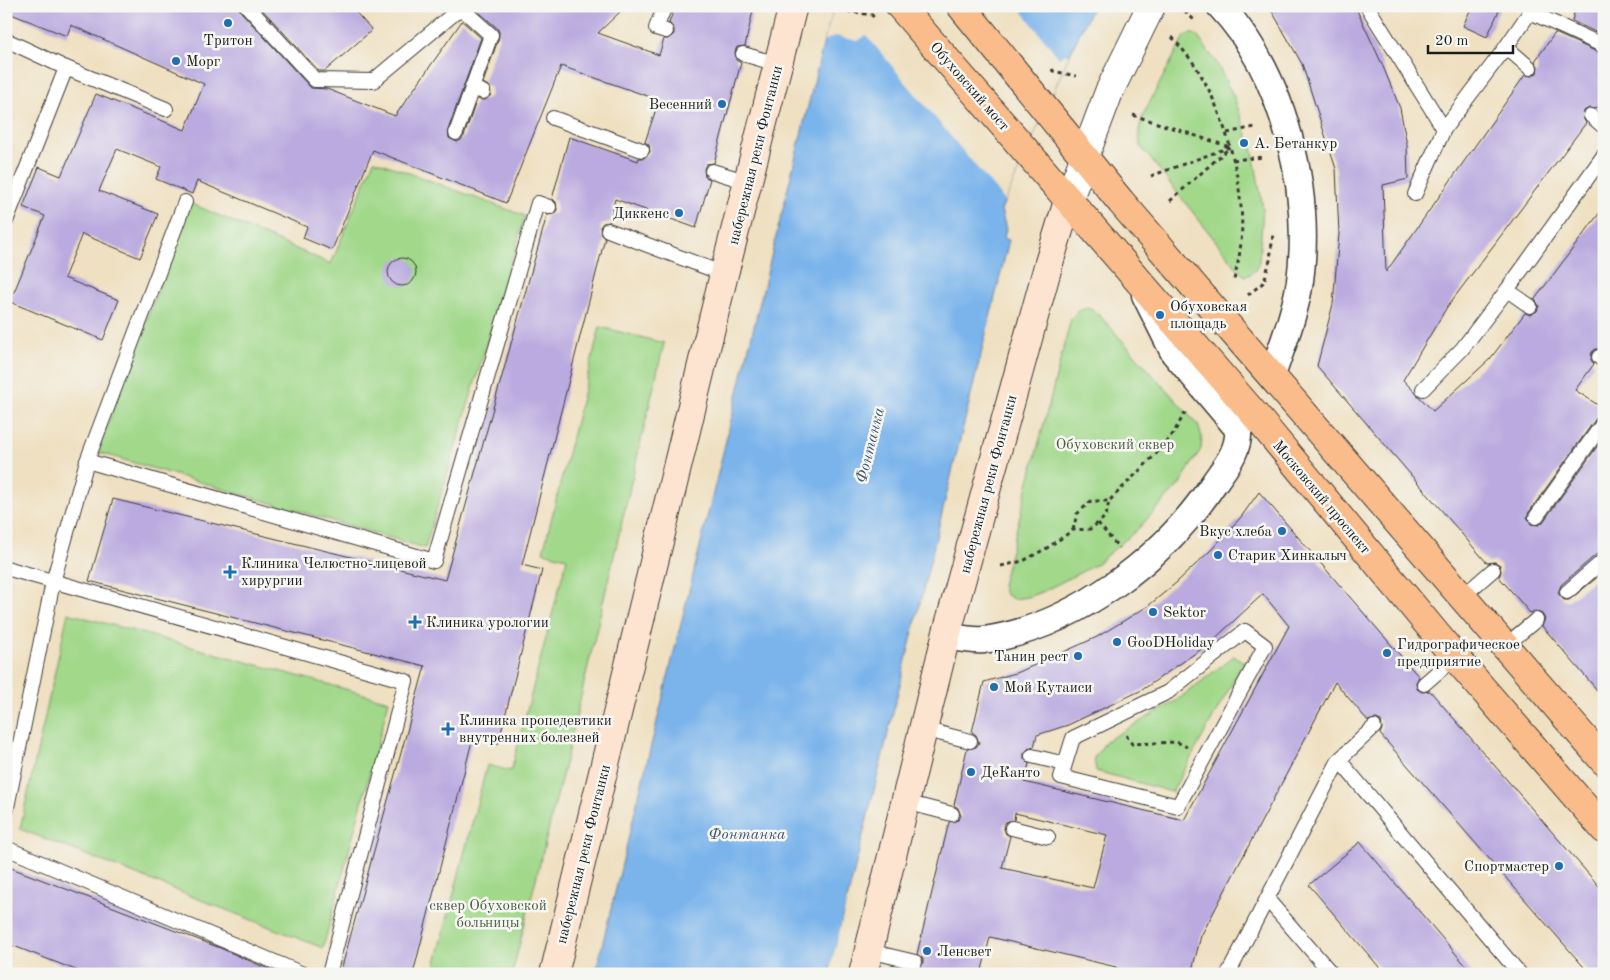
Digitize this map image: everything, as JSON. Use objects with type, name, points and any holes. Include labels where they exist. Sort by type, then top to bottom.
[{"type":"main road","name":"набережная реки Фонтанки","points":[[554,974],[724,274],[793,6]]},
{"type":"main road","name":"Обуховский мост","points":[[900,6],[1039,166]]},
{"type":"main road","points":[[960,6],[1084,157],[1604,761]]},
{"type":"main road","name":"Московский проспект","points":[[1039,166],[1255,415],[1455,657],[1604,829]]},
{"type":"main road","name":"набережная реки Фонтанки","points":[[866,962],[946,636],[1048,266],[1068,201]]},
{"type":"street","name":"набережная реки Фонтанки","points":[[1068,201],[1109,92],[1151,6]]},
{"type":"street","points":[[1220,6],[1240,31],[1258,59],[1272,88],[1293,153],[1300,198],[1304,236],[1300,281],[1293,315],[1272,375]]},
{"type":"street","points":[[946,636],[982,640],[1030,628],[1055,619],[1109,589],[1164,542],[1189,517],[1234,454],[1238,429],[1174,353],[1136,279]]},
{"type":"lane","points":[[247,6],[315,80],[373,81],[462,7],[491,34],[478,90],[456,133]]},
{"type":"lane","points":[[665,6],[656,28],[666,31]]},
{"type":"lane","points":[[1367,6],[1444,129]]},
{"type":"lane","points":[[1415,194],[1444,129],[1506,47],[1532,9],[1604,46]]},
{"type":"lane","points":[[6,40],[66,68],[166,109]]},
{"type":"lane","points":[[1506,47],[1530,68]]},
{"type":"lane","points":[[743,54],[777,64]]},
{"type":"lane","points":[[6,220],[66,68]]},
{"type":"lane","points":[[1591,116],[1604,127]]},
{"type":"lane","points":[[553,118],[642,150]]},
{"type":"lane","points":[[1423,389],[1462,348],[1507,290],[1604,156]]},
{"type":"lane","points":[[712,171],[748,182]]},
{"type":"lane","points":[[6,812],[53,582],[87,461],[185,202]]},
{"type":"lane","points":[[87,461],[434,561],[538,203],[549,208]]},
{"type":"lane","points":[[608,230],[724,274]]},
{"type":"lane","points":[[1507,290],[1530,306]]},
{"type":"lane","points":[[1536,517],[1604,422]]},
{"type":"lane","points":[[1567,592],[1604,560]]},
{"type":"lane","points":[[6,568],[406,680],[329,974]]},
{"type":"lane","points":[[1462,596],[1493,570]]},
{"type":"lane","points":[[1505,646],[1536,620]]},
{"type":"lane","points":[[1245,631],[1266,646],[1205,755],[1178,806],[1061,777],[1073,738],[1168,692],[1245,631]]},
{"type":"lane","points":[[1424,684],[1455,657]]},
{"type":"lane","points":[[1228,974],[1338,760],[1374,727]]},
{"type":"lane","points":[[923,729],[970,741]]},
{"type":"lane","points":[[1032,756],[1065,764]]},
{"type":"lane","points":[[1338,760],[1520,974]]},
{"type":"lane","points":[[905,802],[952,814]]},
{"type":"lane","points":[[1012,828],[1048,837]]},
{"type":"lane","points":[[6,848],[303,974]]},
{"type":"lane","points":[[1267,899],[1332,974]]},
{"type":"lane","points":[[866,962],[915,962]]},
{"type":"path","points":[[1185,10],[1196,22]]},
{"type":"path","points":[[1172,37],[1189,56],[1202,77],[1215,102],[1227,133],[1239,188],[1242,222],[1240,250],[1234,280]]},
{"type":"path","points":[[1047,64],[1053,71],[1076,76]]},
{"type":"path","points":[[1133,115],[1230,147]]},
{"type":"path","points":[[1227,133],[1254,126],[1257,134]]},
{"type":"path","points":[[1151,176],[1230,147]]},
{"type":"path","points":[[1170,201],[1230,147]]},
{"type":"path","points":[[1262,150],[1266,166]]},
{"type":"path","points":[[1233,160],[1264,157]]},
{"type":"path","points":[[1248,295],[1264,282],[1270,260],[1273,231]]},
{"type":"path","points":[[1000,566],[1023,560],[1047,548],[1073,530],[1090,529],[1098,523],[1106,516],[1109,501],[1173,434],[1190,404]]},
{"type":"path","points":[[1073,530],[1077,514],[1091,501],[1109,501]]},
{"type":"path","points":[[1098,523],[1122,552]]},
{"type":"path","points":[[1115,718],[1132,744],[1177,742],[1205,755]]},
{"type":"green space","points":[[1194,34],[1198,37],[1216,62],[1234,97],[1253,152],[1263,208],[1259,261],[1255,270],[1246,276],[1241,273],[1141,147],[1139,130],[1144,113],[1184,37]]},
{"type":"green space","points":[[374,160],[525,216],[425,548],[97,452],[190,203],[331,264]]},
{"type":"green space","name":"Обуховский сквер","points":[[1088,308],[1102,318],[1198,425],[1202,437],[1201,449],[1179,485],[1137,530],[1095,565],[1044,591],[1028,597],[1013,599],[1005,594],[1002,585],[1071,319],[1078,312]]},
{"type":"green space","name":"сквер Обуховской больницы","points":[[600,327],[664,343],[565,764],[512,974],[433,974],[487,765],[511,771],[567,558],[543,552]]},
{"type":"green space","points":[[68,613],[389,701],[323,948],[20,829]]},
{"type":"green space","points":[[1234,656],[1244,662],[1172,792],[1096,771],[1094,758],[1106,741],[1176,701]]},
{"type":"water","name":"Фонтанка","points":[[835,6],[1093,6],[1001,210],[1006,229],[1004,238],[1009,240],[829,974],[595,974],[824,41]]},
{"type":"pier","points":[[835,6],[1018,6],[1059,58],[1065,54],[1069,55],[1005,201],[866,35],[858,41],[835,36],[824,41]]},
{"type":"pier","points":[[847,900],[850,900],[834,966],[831,965]]},
{"type":"building","points":[[6,6],[238,6],[241,12],[311,88],[327,89],[395,116],[462,21],[481,38],[448,130],[449,138],[457,142],[464,136],[477,99],[485,100],[491,95],[490,87],[483,83],[499,37],[497,28],[472,6],[626,6],[598,33],[659,55],[664,39],[668,39],[674,34],[674,29],[669,23],[675,6],[754,6],[745,46],[737,47],[735,52],[736,60],[741,63],[714,163],[706,164],[704,169],[705,177],[710,179],[696,228],[615,199],[610,222],[603,223],[600,227],[601,235],[605,238],[522,565],[542,570],[498,744],[473,737],[413,974],[340,974],[425,666],[89,581],[113,499],[445,580],[547,215],[554,214],[557,210],[556,202],[552,199],[569,137],[638,161],[639,158],[644,158],[650,152],[649,145],[645,142],[659,100],[561,66],[506,203],[373,150],[332,250],[303,238],[307,227],[197,181],[192,194],[156,179],[161,167],[117,149],[99,191],[158,214],[140,258],[82,234],[64,278],[119,300],[103,340],[10,302],[45,216],[23,207],[39,167],[61,176],[96,94],[185,130],[204,84],[71,25],[67,36],[6,12]]},
{"type":"building","points":[[259,6],[350,6],[372,30],[325,71],[319,71]]},
{"type":"building","points":[[1269,6],[1355,6],[1382,64],[1400,108],[1407,145],[1408,179],[1383,185],[1386,272],[1525,75],[1532,76],[1537,73],[1538,66],[1535,61],[1555,33],[1604,55],[1604,99],[1596,109],[1589,108],[1584,111],[1583,118],[1586,123],[1447,307],[1403,380],[1433,411],[1490,359],[1525,313],[1530,315],[1537,311],[1539,306],[1535,299],[1604,207],[1604,350],[1596,349],[1592,352],[1591,360],[1594,364],[1575,390],[1604,409],[1604,413],[1597,417],[1527,517],[1531,524],[1539,525],[1543,522],[1604,437],[1604,551],[1598,553],[1561,585],[1558,593],[1564,600],[1569,600],[1604,572],[1604,698],[1542,626],[1545,619],[1542,614],[1535,611],[1530,613],[1499,577],[1501,572],[1500,565],[1495,562],[1487,563],[1317,366],[1333,304],[1339,234],[1336,169],[1302,64]]},
{"type":"building","points":[[1472,6],[1501,6],[1487,37],[1463,26]]},
{"type":"building","points":[[1576,6],[1604,6],[1604,36],[1572,21]]},
{"type":"building","points":[[402,258],[412,262],[416,272],[412,282],[402,286],[392,282],[388,272],[392,262]]},
{"type":"building","points":[[1259,492],[1419,677],[1416,682],[1417,689],[1422,692],[1430,691],[1604,892],[1604,974],[1590,974],[1380,734],[1382,729],[1381,721],[1376,719],[1368,721],[1335,682],[1201,936],[1191,974],[1115,974],[1116,967],[990,937],[981,974],[912,974],[913,971],[918,970],[923,964],[923,959],[917,954],[949,822],[958,820],[961,816],[958,808],[954,805],[967,749],[976,747],[979,743],[976,735],[972,732],[984,682],[1019,672],[1097,637],[1148,606],[1212,549],[1241,517]],"holes":[[[1263,594],[1289,626],[1184,820],[1024,782],[1029,764],[1024,759],[1024,753],[1029,748],[1034,747],[1037,735],[1068,725],[1142,690],[1210,643]],[[1015,813],[1107,835],[1093,888],[1002,868],[1010,836],[1006,834],[1003,826],[1006,822],[1014,820]]]},
{"type":"building","points":[[1360,842],[1473,974],[1385,974],[1309,885]]},
{"type":"building","points":[[6,866],[220,948],[280,974],[86,974],[6,943]]},
{"type":"place","name":"Тритон","points":[[228,23]]},
{"type":"place","name":"Морг","points":[[176,61]]},
{"type":"place","name":"Весенний","points":[[722,104]]},
{"type":"place","name":"А. Бетанкур","points":[[1244,143]]},
{"type":"place","name":"Диккенс","points":[[679,213]]},
{"type":"place","name":"Обуховская площадь","points":[[1160,315]]},
{"type":"place","name":"Вкус хлеба","points":[[1282,531]]},
{"type":"place","name":"Старик Хинкалыч","points":[[1218,555]]},
{"type":"place","name":"Клиника Челюстно-лицевой хирургии","points":[[230,572]]},
{"type":"place","name":"Sektor","points":[[1153,612]]},
{"type":"place","name":"Клиника урологии","points":[[415,622]]},
{"type":"place","name":"GooDHoliday","points":[[1117,642]]},
{"type":"place","name":"Гидрографическое предприятие","points":[[1387,653]]},
{"type":"place","name":"Танин рест","points":[[1078,656]]},
{"type":"place","name":"Мой Кутаиси","points":[[994,687]]},
{"type":"place","name":"Клиника пропедевтики внутренних болезней","points":[[448,729]]},
{"type":"place","name":"ДеКанто","points":[[971,772]]},
{"type":"place","name":"Спортмастер","points":[[1559,866]]},
{"type":"place","name":"Ленсвет","points":[[927,951]]}]
